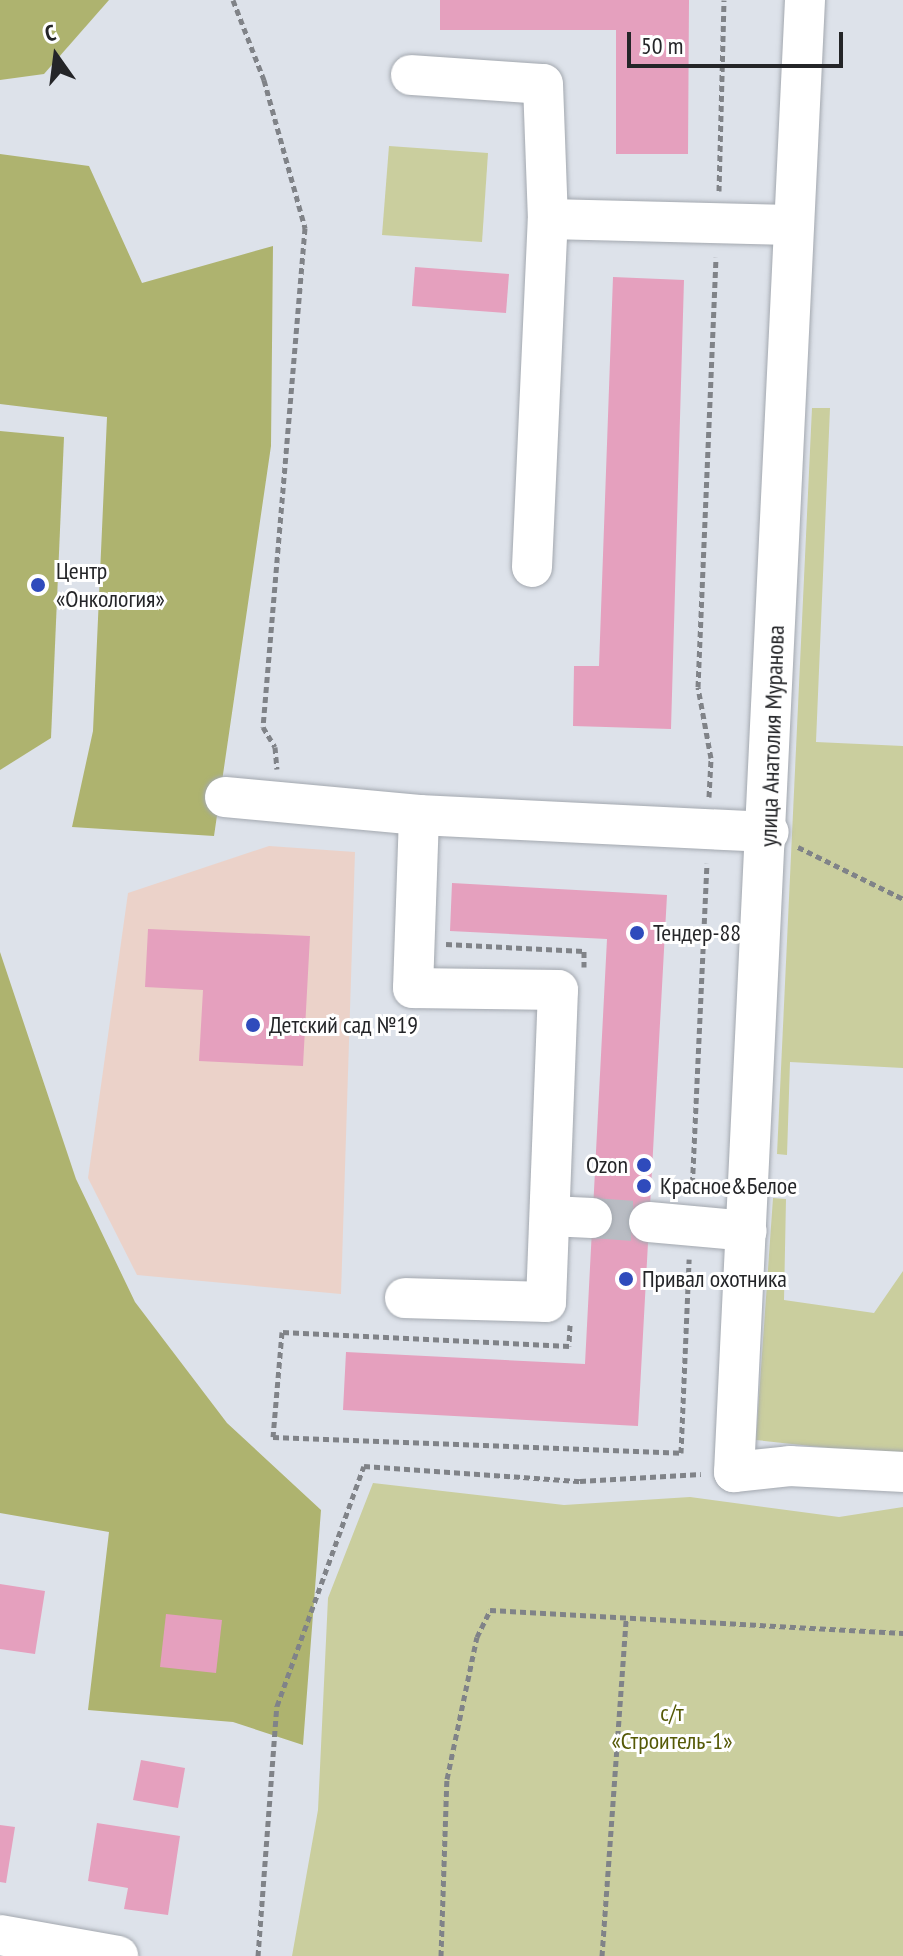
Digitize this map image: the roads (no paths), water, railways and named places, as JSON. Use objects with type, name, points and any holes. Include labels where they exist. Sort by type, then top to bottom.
[{"type":"street","name":"улица Анатолия Муранова","points":[[805,0],[791,225],[769,832],[734,1472],[790,1466],[903,1472]]},
{"type":"street","points":[[411,75],[543,84],[548,219],[532,567]]},
{"type":"street","points":[[548,219],[791,225]]},
{"type":"street","points":[[225,797],[419,815],[769,832]]},
{"type":"street","points":[[405,1298],[546,1302],[558,990],[413,988],[419,815]]},
{"type":"street","points":[[550,1216],[592,1218]]},
{"type":"street","points":[[649,1222],[747,1231]]},
{"type":"street","points":[[0,1935],[118,1956]]},
{"type":"tunnel","points":[[592,1218],[649,1222]]},
{"type":"place","name":"Центр «Онкология»","points":[[38,585]]},
{"type":"place","name":"Тендер-88","points":[[637,933]]},
{"type":"place","name":"Детский сад №19","points":[[253,1025]]},
{"type":"place","name":"Ozon","points":[[644,1165]]},
{"type":"place","name":"Красное&Белое","points":[[644,1186]]},
{"type":"place","name":"Привал охотника","points":[[626,1279]]},
{"type":"park label","name":"с/т «Строитель-1»","points":[[672,1727]]}]
